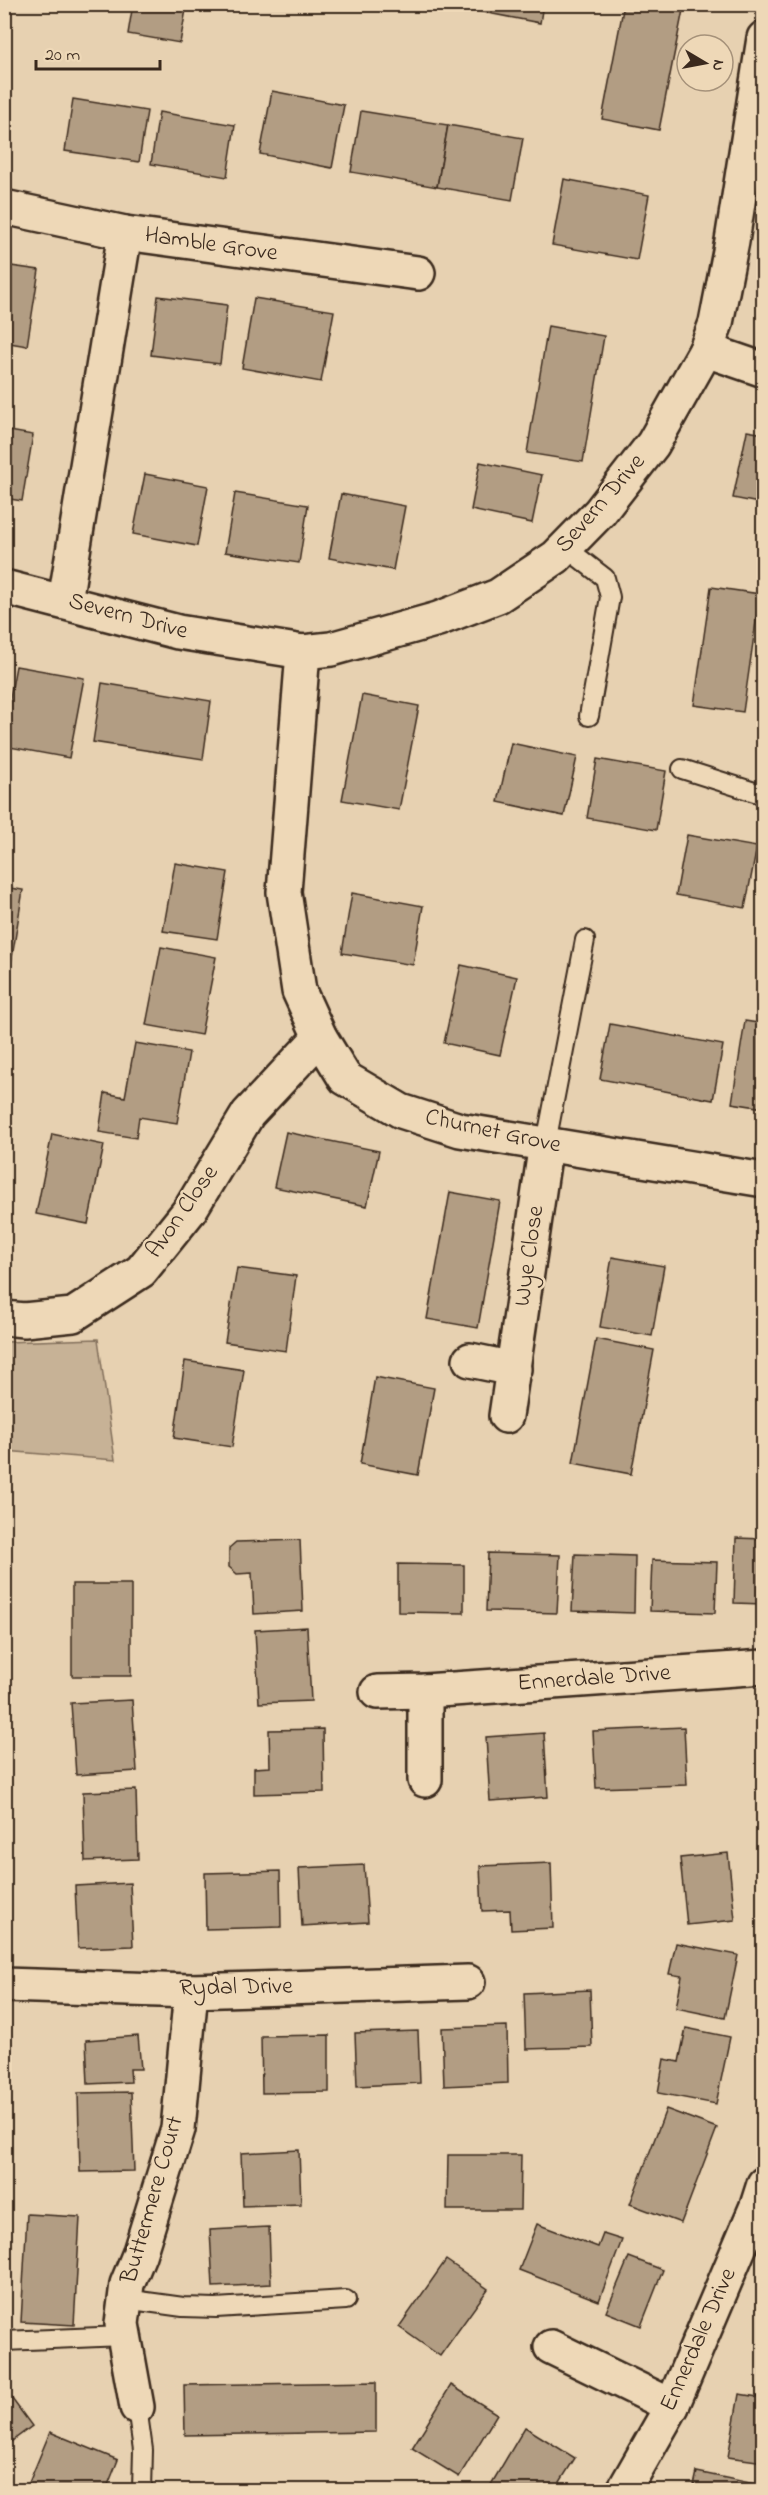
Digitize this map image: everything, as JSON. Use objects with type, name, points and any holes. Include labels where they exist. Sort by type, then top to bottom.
[{"type":"street","name":"Severn Drive","points":[[4,587],[178,632],[303,652],[331,649],[438,619],[498,596],[555,557],[600,512],[653,444],[706,350],[716,322],[732,241],[764,38]]},
{"type":"street","name":"Hamble Grove","points":[[4,207],[125,233],[418,273]]},
{"type":"street","points":[[65,601],[125,233]]},
{"type":"street","points":[[706,350],[764,370]]},
{"type":"street","name":"Churnet Grove","points":[[303,652],[284,892],[299,991],[320,1037],[345,1078],[400,1111],[460,1130],[764,1180]]},
{"type":"street","name":"Avon Close","points":[[4,1318],[24,1320],[74,1315],[141,1271],[190,1209],[248,1114],[320,1037]]},
{"type":"street","name":"Wye Close","points":[[506,1416],[546,1143]]},
{"type":"street","points":[[470,1360],[514,1369]]},
{"type":"street","name":"Ennerdale Drive","points":[[377,1692],[425,1691],[764,1667]]},
{"type":"street","points":[[424,1780],[425,1691]]},
{"type":"street","points":[[4,1981],[5,1985]]},
{"type":"street","name":"Rydal Drive","points":[[5,1985],[191,1990],[468,1982]]},
{"type":"street","name":"Buttermere Court","points":[[137,2407],[123,2336],[125,2299],[127,2284],[139,2255],[178,2129],[191,1990]]},
{"type":"street","name":"Ennerdale Drive","points":[[624,2490],[672,2406],[757,2206],[764,2184]]},
{"type":"street","points":[[551,2347],[672,2406]]},
{"type":"lane","points":[[565,547],[605,578],[610,597],[589,716]]},
{"type":"lane","points":[[682,769],[764,795]]},
{"type":"lane","points":[[546,1143],[585,940]]},
{"type":"lane","points":[[125,2299],[183,2307],[216,2308],[346,2300]]},
{"type":"lane","points":[[4,2341],[123,2336]]},
{"type":"lane","points":[[137,2407],[143,2450],[142,2490]]},
{"type":"shaded area","points":[[98,1339],[115,1460],[5,1451],[5,1342]]},
{"type":"building","points":[[133,4],[187,4],[180,43],[128,34]]},
{"type":"building","points":[[408,4],[449,4],[447,11]]},
{"type":"building","points":[[478,4],[543,4],[540,23],[477,11]]},
{"type":"building","points":[[624,4],[656,4],[683,10],[678,33],[675,33],[675,50],[659,130],[602,119]]},
{"type":"building","points":[[272,91],[344,105],[332,168],[260,154]]},
{"type":"building","points":[[73,99],[147,111],[139,162],[65,151]]},
{"type":"building","points":[[361,111],[448,125],[437,187],[351,172]]},
{"type":"building","points":[[159,112],[235,125],[227,177],[151,164]]},
{"type":"building","points":[[448,125],[523,138],[512,200],[437,187]]},
{"type":"building","points":[[564,179],[649,195],[637,260],[552,245]]},
{"type":"building","points":[[4,265],[39,270],[27,346],[4,342]]},
{"type":"building","points":[[158,296],[227,305],[220,364],[151,355]]},
{"type":"building","points":[[254,298],[334,311],[321,382],[242,368]]},
{"type":"building","points":[[548,326],[604,336],[583,462],[527,453]]},
{"type":"building","points":[[4,430],[33,435],[22,501],[4,498]]},
{"type":"building","points":[[747,431],[764,434],[764,504],[733,498]]},
{"type":"building","points":[[480,462],[542,475],[532,523],[471,510]]},
{"type":"building","points":[[145,474],[208,486],[197,546],[133,534]]},
{"type":"building","points":[[235,493],[308,505],[299,563],[225,552]]},
{"type":"building","points":[[341,494],[405,506],[393,570],[329,558]]},
{"type":"building","points":[[711,587],[760,594],[743,712],[694,705]]},
{"type":"building","points":[[16,666],[84,678],[69,758],[4,746],[4,729]]},
{"type":"building","points":[[102,683],[211,701],[203,759],[93,742]]},
{"type":"building","points":[[362,695],[419,706],[399,810],[342,800]]},
{"type":"building","points":[[511,743],[577,757],[564,816],[498,802]]},
{"type":"building","points":[[597,759],[666,771],[656,830],[587,818]]},
{"type":"building","points":[[687,835],[757,847],[745,908],[676,895]]},
{"type":"building","points":[[175,863],[228,872],[217,939],[163,931]]},
{"type":"building","points":[[4,887],[23,890],[10,970],[4,969]]},
{"type":"building","points":[[352,893],[423,906],[413,965],[342,953]]},
{"type":"building","points":[[161,947],[216,957],[201,1035],[146,1025]]},
{"type":"building","points":[[461,965],[517,977],[500,1055],[444,1043]]},
{"type":"building","points":[[745,1021],[764,1024],[764,1108],[732,1103]]},
{"type":"building","points":[[610,1024],[723,1045],[713,1100],[600,1079]]},
{"type":"building","points":[[135,1043],[189,1052],[177,1123],[139,1117],[136,1138],[99,1132],[105,1093],[125,1097]]},
{"type":"building","points":[[286,1132],[379,1151],[367,1206],[274,1187]]},
{"type":"building","points":[[52,1134],[104,1145],[88,1224],[36,1214]]},
{"type":"building","points":[[450,1192],[500,1201],[478,1328],[427,1319]]},
{"type":"building","points":[[612,1257],[664,1266],[652,1336],[600,1327]]},
{"type":"building","points":[[237,1268],[296,1276],[286,1351],[225,1342]]},
{"type":"building","points":[[596,1339],[654,1350],[631,1474],[573,1463]]},
{"type":"building","points":[[185,1361],[244,1370],[232,1447],[174,1438]]},
{"type":"building","points":[[375,1377],[434,1388],[418,1475],[360,1464]]},
{"type":"building","points":[[736,1538],[764,1539],[764,1604],[734,1603]]},
{"type":"building","points":[[300,1540],[303,1611],[254,1614],[252,1573],[237,1574],[229,1567],[229,1548],[236,1542]]},
{"type":"building","points":[[488,1553],[560,1555],[557,1613],[486,1611]]},
{"type":"building","points":[[575,1554],[635,1556],[634,1613],[572,1611]]},
{"type":"building","points":[[652,1560],[717,1562],[715,1613],[650,1611]]},
{"type":"building","points":[[398,1564],[464,1565],[464,1613],[398,1612]]},
{"type":"building","points":[[72,1584],[131,1584],[131,1676],[72,1676]]},
{"type":"building","points":[[307,1627],[311,1701],[259,1703],[255,1630]]},
{"type":"building","points":[[132,1700],[137,1771],[76,1775],[71,1703]]},
{"type":"building","points":[[684,1727],[687,1785],[596,1788],[593,1731]]},
{"type":"building","points":[[323,1729],[324,1792],[254,1794],[254,1768],[270,1767],[269,1730]]},
{"type":"building","points":[[544,1733],[548,1797],[490,1801],[486,1737]]},
{"type":"building","points":[[136,1790],[138,1859],[85,1861],[83,1792]]},
{"type":"building","points":[[728,1853],[735,1920],[687,1925],[680,1858]]},
{"type":"building","points":[[551,1863],[553,1928],[511,1930],[510,1910],[482,1911],[480,1866]]},
{"type":"building","points":[[364,1865],[368,1922],[302,1926],[299,1868]]},
{"type":"building","points":[[280,1871],[281,1927],[206,1929],[205,1873]]},
{"type":"building","points":[[130,1883],[133,1946],[78,1948],[75,1886]]},
{"type":"building","points":[[676,1943],[738,1955],[725,2018],[676,2008],[682,1976],[669,1974]]},
{"type":"building","points":[[590,1990],[592,2047],[526,2049],[524,1993]]},
{"type":"building","points":[[507,2026],[508,2083],[444,2086],[442,2028]]},
{"type":"building","points":[[686,2028],[730,2037],[716,2104],[658,2093],[664,2059],[679,2062]]},
{"type":"building","points":[[418,2031],[420,2083],[357,2086],[355,2033]]},
{"type":"building","points":[[329,2035],[329,2092],[262,2093],[261,2036]]},
{"type":"building","points":[[138,2036],[141,2069],[130,2069],[131,2082],[88,2084],[86,2040]]},
{"type":"building","points":[[131,2092],[134,2171],[80,2172],[78,2093]]},
{"type":"building","points":[[666,2109],[717,2128],[681,2223],[630,2204]]},
{"type":"building","points":[[299,2150],[301,2204],[243,2206],[241,2153]]},
{"type":"building","points":[[448,2155],[521,2155],[520,2210],[447,2210]]},
{"type":"building","points":[[27,2214],[80,2217],[74,2325],[21,2322]]},
{"type":"building","points":[[537,2224],[598,2247],[603,2234],[622,2240],[599,2301],[519,2270]]},
{"type":"building","points":[[269,2227],[271,2284],[213,2287],[210,2230]]},
{"type":"building","points":[[629,2257],[663,2270],[641,2326],[606,2312]]},
{"type":"building","points":[[446,2260],[488,2289],[440,2356],[399,2327]]},
{"type":"building","points":[[376,2382],[376,2432],[185,2435],[184,2385]]},
{"type":"building","points":[[451,2385],[497,2414],[459,2477],[412,2448]]},
{"type":"building","points":[[4,2388],[32,2426],[4,2447]]},
{"type":"building","points":[[739,2394],[764,2398],[764,2462],[728,2457]]},
{"type":"building","points":[[525,2427],[575,2458],[555,2490],[494,2490],[489,2488]]},
{"type":"building","points":[[50,2432],[118,2460],[106,2490],[26,2490]]},
{"type":"building","points":[[697,2472],[755,2484],[754,2490],[693,2490]]}]
